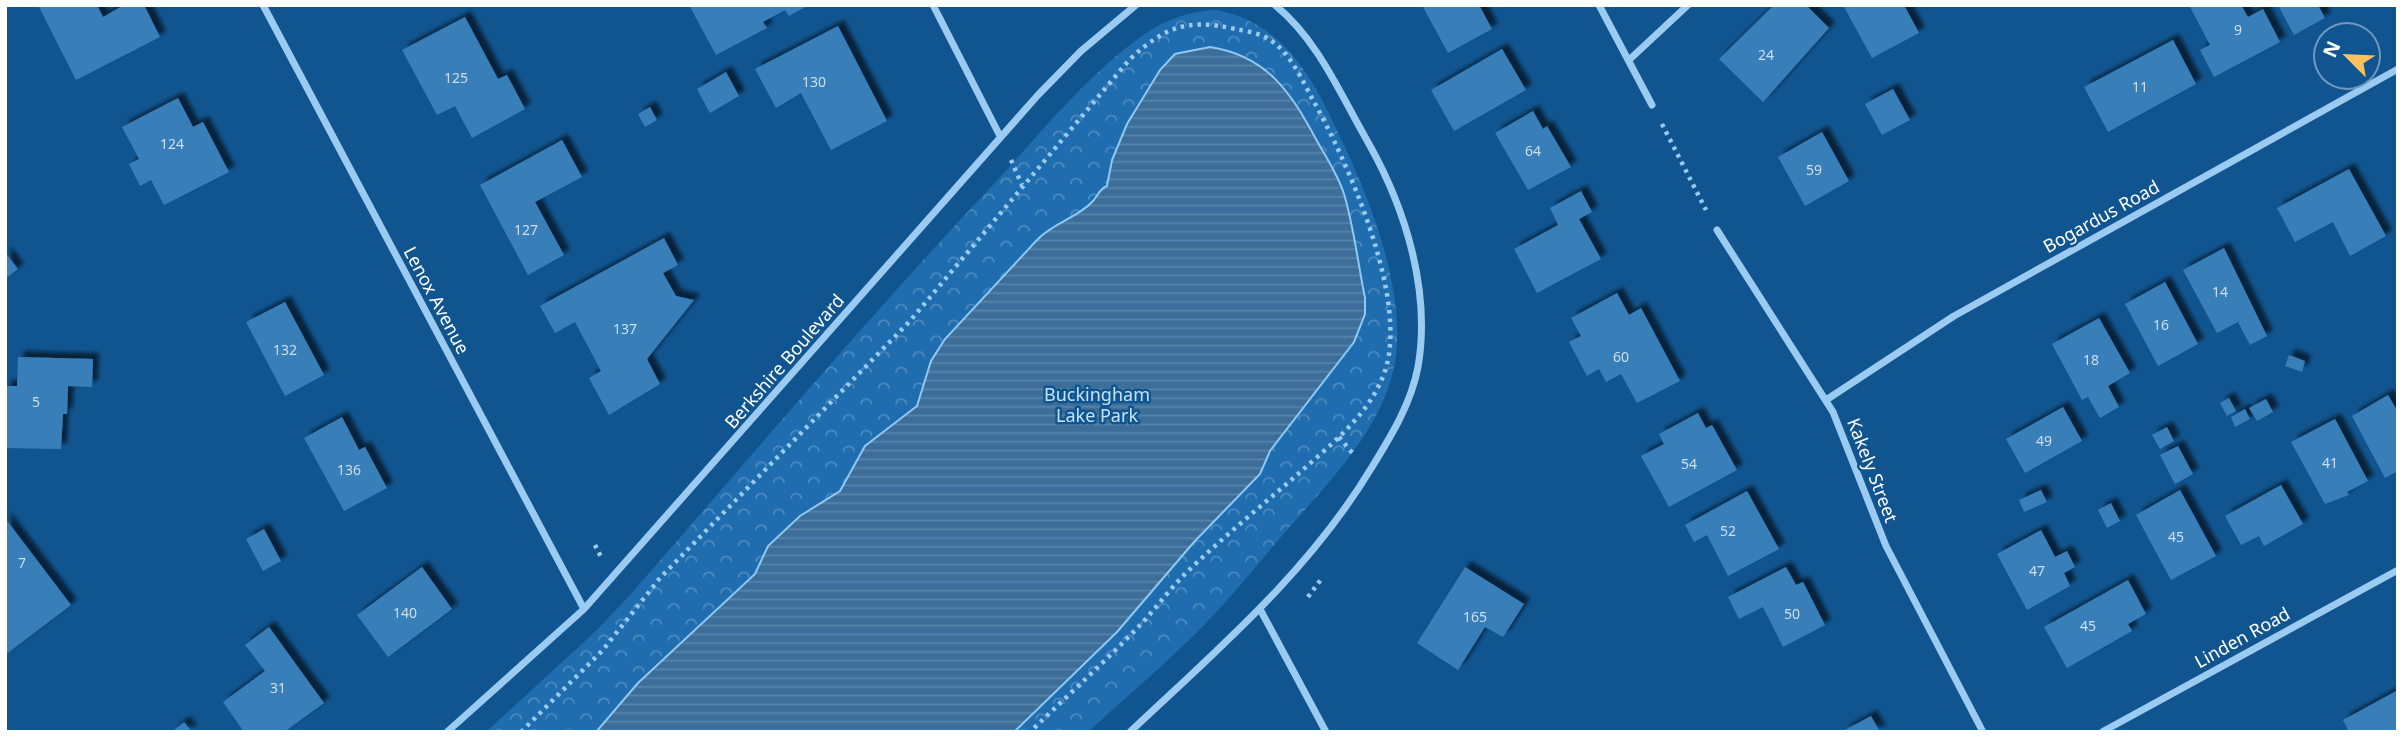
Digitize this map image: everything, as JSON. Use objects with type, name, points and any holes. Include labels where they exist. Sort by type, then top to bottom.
[{"type":"street","name":"Lenox Avenue","points":[[262,5],[584,609]]},
{"type":"street","points":[[933,5],[1000,136]]},
{"type":"street","name":"Berkshire Boulevard","points":[[447,732],[584,609],[809,357],[1000,136],[1081,51],[1136,5]]},
{"type":"street","points":[[1130,732],[1261,611],[1325,536],[1365,480],[1396,426],[1418,367],[1423,309],[1402,220],[1378,160],[1308,37],[1275,5]]},
{"type":"street","points":[[1599,5],[1652,105]]},
{"type":"street","points":[[1629,60],[1688,5]]},
{"type":"street","name":"Bogardus Road","points":[[1826,400],[1954,316],[2398,69]]},
{"type":"street","name":"Kakely Street","points":[[1717,230],[1839,424],[1886,546],[1983,732]]},
{"type":"street","name":"Linden Road","points":[[2102,732],[2398,570]]},
{"type":"street","points":[[1261,611],[1326,732]]},
{"type":"path","points":[[521,732],[602,651],[660,578],[910,321],[1130,59],[1158,36],[1184,24],[1204,24],[1255,34],[1270,40],[1291,62],[1325,122],[1354,184],[1378,258],[1385,293],[1389,325],[1385,370],[1355,420],[1184,575],[1144,621],[1030,732]]},
{"type":"path","points":[[1652,105],[1717,230]]},
{"type":"green space","name":"Buckingham Lake Park","points":[[1216,10],[1240,17],[1279,41],[1295,58],[1320,97],[1353,164],[1381,240],[1394,292],[1397,344],[1385,397],[1357,446],[1236,590],[1191,638],[1088,732],[486,732],[597,630],[630,595],[900,286],[1082,88],[1121,52],[1151,30],[1186,14]]},
{"type":"shaded area","name":"Buckingham Lake Park","points":[[1210,47],[1248,59],[1262,68],[1275,79],[1297,107],[1342,187],[1351,219],[1365,298],[1365,314],[1354,342],[1270,451],[1260,474],[1194,542],[1117,632],[1014,732],[596,732],[638,683],[755,574],[768,546],[800,516],[840,491],[865,446],[917,406],[931,361],[945,339],[1037,240],[1050,229],[1086,208],[1107,186],[1112,160],[1127,124],[1160,70],[1175,54]]},
{"type":"building","points":[[38,5],[97,5],[103,17],[124,5],[144,5],[160,37],[76,80]]},
{"type":"building","points":[[689,5],[809,5],[789,16],[785,10],[763,22],[767,28],[716,55]]},
{"type":"building","points":[[1422,5],[1479,5],[1492,29],[1448,53]]},
{"type":"building","points":[[1774,5],[1806,5],[1829,28],[1763,102],[1719,59]]},
{"type":"building","points":[[1843,5],[1904,5],[1919,33],[1872,58]]},
{"type":"building","points":[[2189,5],[2241,5],[2248,17],[2263,9],[2280,42],[2214,77],[2200,50],[2210,45]]},
{"type":"building","points":[[2278,5],[2318,5],[2325,18],[2312,21],[2312,25],[2294,35]]},
{"type":"building","points":[[465,17],[498,79],[507,75],[525,109],[472,138],[455,106],[437,115],[402,50]]},
{"type":"building","points":[[838,26],[887,121],[831,150],[801,93],[776,108],[755,69]]},
{"type":"building","points":[[2173,40],[2196,84],[2108,132],[2084,87]]},
{"type":"building","points":[[1502,49],[1526,90],[1454,131],[1431,90]]},
{"type":"building","points":[[726,72],[739,96],[710,113],[697,89]]},
{"type":"building","points":[[1893,89],[1910,120],[1882,135],[1865,104]]},
{"type":"building","points":[[178,98],[193,127],[203,122],[229,172],[164,205],[151,180],[140,186],[129,164],[139,159],[122,127]]},
{"type":"building","points":[[650,107],[657,120],[645,127],[638,114]]},
{"type":"building","points":[[1533,111],[1543,129],[1547,126],[1571,167],[1528,190],[1495,133]]},
{"type":"building","points":[[1822,132],[1849,181],[1805,206],[1778,157]]},
{"type":"building","points":[[562,140],[582,177],[535,202],[564,255],[528,275],[480,185]]},
{"type":"building","points":[[2349,169],[2386,236],[2350,256],[2333,222],[2295,242],[2277,208]]},
{"type":"building","points":[[1581,191],[1592,212],[1579,219],[1601,259],[1537,293],[1514,249],[1558,225],[1550,208]]},
{"type":"building","points":[[664,238],[678,265],[663,273],[676,296],[694,300],[647,359],[660,384],[609,415],[589,378],[601,371],[575,322],[555,333],[540,306]]},
{"type":"building","points":[[2224,248],[2267,336],[2250,345],[2238,322],[2217,333],[2183,270]]},
{"type":"building","points":[[5,252],[18,269],[5,279]]},
{"type":"building","points":[[2165,282],[2198,344],[2158,366],[2125,304]]},
{"type":"building","points":[[1617,293],[1629,315],[1641,308],[1680,381],[1637,403],[1621,374],[1606,382],[1599,369],[1587,376],[1569,342],[1581,336],[1571,318]]},
{"type":"building","points":[[285,302],[324,375],[285,396],[246,322]]},
{"type":"building","points":[[2099,318],[2130,373],[2108,386],[2119,407],[2100,418],[2088,397],[2082,400],[2052,344]]},
{"type":"building","points":[[2289,355],[2305,361],[2302,372],[2285,366]]},
{"type":"building","points":[[18,357],[93,359],[92,387],[68,386],[61,449],[5,448],[5,386],[17,386]]},
{"type":"building","points":[[2388,395],[2398,412],[2398,471],[2385,478],[2352,416]]},
{"type":"building","points":[[2229,398],[2236,411],[2227,416],[2220,403]]},
{"type":"building","points":[[2266,399],[2273,412],[2257,421],[2249,408]]},
{"type":"building","points":[[2063,407],[2082,441],[2025,473],[2006,439]]},
{"type":"building","points":[[2245,409],[2250,419],[2235,427],[2231,417]]},
{"type":"building","points":[[1698,413],[1706,428],[1712,425],[1737,470],[1669,507],[1641,456],[1664,444],[1659,434]]},
{"type":"building","points":[[342,417],[359,450],[365,447],[387,488],[344,511],[304,438]]},
{"type":"building","points":[[2335,419],[2368,481],[2347,492],[2349,495],[2325,504],[2291,442]]},
{"type":"building","points":[[2167,427],[2174,441],[2160,449],[2152,435]]},
{"type":"building","points":[[2178,446],[2193,474],[2175,484],[2160,455]]},
{"type":"building","points":[[2281,485],[2303,524],[2264,546],[2259,536],[2241,545],[2225,516]]},
{"type":"building","points":[[2041,490],[2047,502],[2024,512],[2019,500]]},
{"type":"building","points":[[2180,490],[2216,556],[2171,580],[2136,515]]},
{"type":"building","points":[[1747,491],[1779,549],[1728,576],[1707,535],[1694,542],[1685,525]]},
{"type":"building","points":[[2111,503],[2120,521],[2107,528],[2098,510]]},
{"type":"building","points":[[5,518],[71,605],[5,655]]},
{"type":"building","points":[[264,529],[281,561],[263,571],[246,539]]},
{"type":"building","points":[[2041,530],[2055,557],[2067,551],[2075,567],[2064,573],[2070,586],[2027,610],[1997,554]]},
{"type":"building","points":[[422,567],[452,609],[388,657],[357,615]]},
{"type":"building","points":[[1465,567],[1524,604],[1503,637],[1485,627],[1458,670],[1417,643]]},
{"type":"building","points":[[1786,567],[1796,585],[1803,582],[1825,625],[1783,647],[1763,607],[1739,619],[1728,597]]},
{"type":"building","points":[[2128,580],[2146,614],[2128,624],[2132,631],[2067,668],[2044,627]]},
{"type":"building","points":[[269,627],[324,703],[284,732],[244,732],[223,702],[265,671],[245,645]]},
{"type":"building","points":[[2398,690],[2398,732],[2349,732],[2343,720]]},
{"type":"building","points":[[1871,716],[1880,732],[1841,732]]},
{"type":"building","points":[[184,722],[192,732],[172,732]]}]
